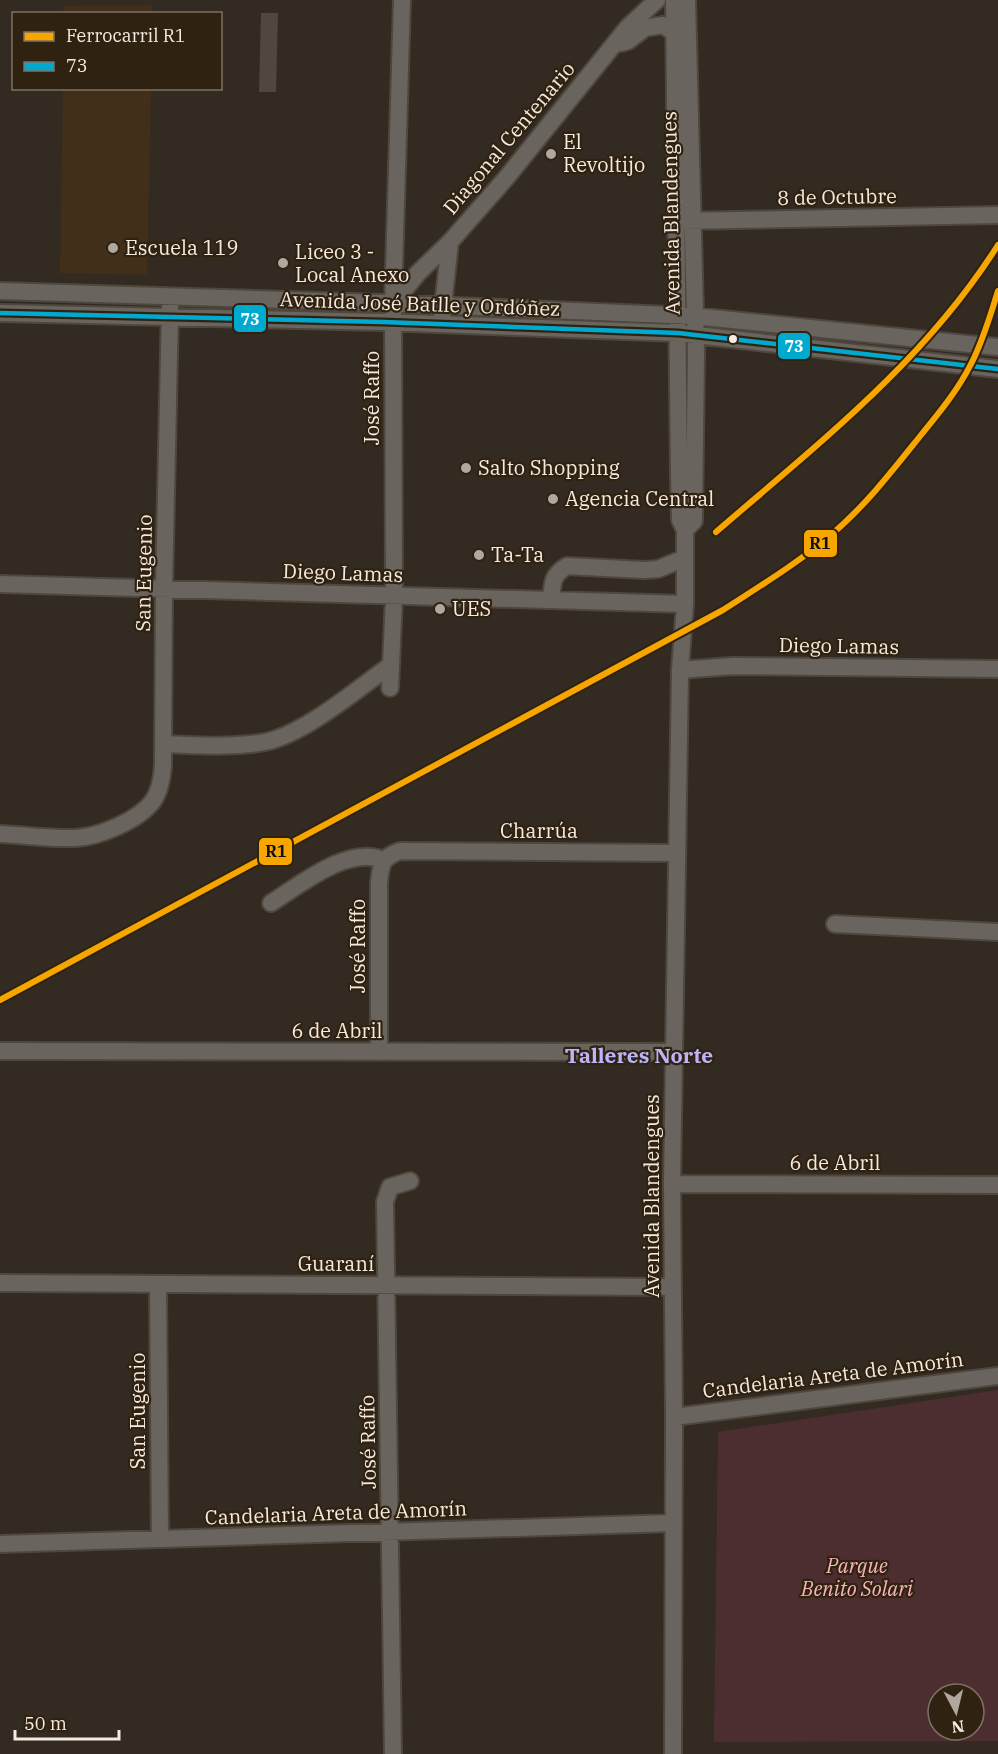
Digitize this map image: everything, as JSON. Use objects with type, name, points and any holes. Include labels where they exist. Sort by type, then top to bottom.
[{"type":"street","name":"José Raffo","points":[[390,688],[394,596],[393,304],[402,0]]},
{"type":"street","name":"Diagonal Centenario","points":[[393,304],[418,273],[450,242],[507,177],[628,27],[657,0]]},
{"type":"street","name":"Avenida Blandengues","points":[[674,0],[682,34]]},
{"type":"street","name":"Avenida Blandengues","points":[[673,1754],[672,1184],[680,670],[685,604],[686,530],[694,521],[684,221],[682,34],[687,0]]},
{"type":"street","points":[[613,46],[628,42],[645,28],[663,26],[682,34]]},
{"type":"street","name":"8 de Octubre","points":[[684,221],[998,215]]},
{"type":"street","points":[[446,324],[442,319],[442,306],[450,242]]},
{"type":"street","name":"Avenida José Batlle y Ordóñez","points":[[0,291],[686,316],[998,347]]},
{"type":"street","name":"San Eugenio","points":[[0,834],[75,838],[94,836],[138,816],[153,801],[161,783],[171,297]]},
{"type":"street","name":"Avenida José Batlle y Ordóñez","points":[[0,313],[446,324],[686,334],[998,369]]},
{"type":"street","points":[[551,600],[553,581],[558,572],[567,566],[644,570],[658,569],[685,558]]},
{"type":"street","name":"Diego Lamas","points":[[0,584],[685,604]]},
{"type":"street","points":[[163,744],[239,745],[267,741],[310,722],[391,665]]},
{"type":"street","name":"Diego Lamas","points":[[680,670],[733,666],[998,669]]},
{"type":"street","name":"Charrúa","points":[[384,860],[389,855],[400,851],[677,853]]},
{"type":"street","points":[[271,903],[321,872],[350,858],[369,855],[384,860]]},
{"type":"street","name":"José Raffo","points":[[379,1052],[379,883],[380,868],[384,860]]},
{"type":"street","points":[[835,924],[998,932]]},
{"type":"street","name":"6 de Abril","points":[[0,1051],[674,1052]]},
{"type":"street","name":"José Raffo","points":[[393,1754],[385,1202],[390,1187],[410,1181]]},
{"type":"street","name":"6 de Abril","points":[[672,1184],[998,1185]]},
{"type":"street","name":"Guaraní","points":[[0,1283],[672,1287]]},
{"type":"street","name":"San Eugenio","points":[[158,1284],[160,1539]]},
{"type":"street","name":"Candelaria Areta de Amorín","points":[[674,1417],[998,1376]]},
{"type":"street","name":"Candelaria Areta de Amorín","points":[[0,1544],[674,1523]]},
{"type":"shaded area","points":[[152,5],[152,12],[63,12],[63,6]]},
{"type":"shaded area","points":[[63,90],[151,90],[147,275],[60,273]]},
{"type":"green space","name":"Parque Benito Solari","points":[[998,1390],[998,1741],[986,1741],[986,1682],[926,1682],[926,1741],[714,1742],[718,1432]]},
{"type":"building","points":[[261,13],[278,13],[276,92],[259,92]]},
{"type":"rail line","name":"R1","points":[[716,532],[831,433],[903,364],[969,287],[998,245]]},
{"type":"rail line","name":"R1","points":[[0,1000],[723,610],[819,545],[868,499],[948,401],[966,374],[975,355],[998,291]]},
{"type":"transit line","name":"73","points":[[0,313],[383,322],[678,333],[998,369]]},
{"type":"place","name":"El Revoltijo","points":[[551,154]]},
{"type":"place","name":"Escuela 119","points":[[113,248]]},
{"type":"place","name":"Liceo 3 - Local Anexo","points":[[283,263]]},
{"type":"place","name":"Salto Shopping","points":[[466,468]]},
{"type":"place","name":"Agencia Central","points":[[553,499]]},
{"type":"place","name":"Ta-Ta","points":[[479,555]]},
{"type":"place","name":"UES","points":[[440,609]]},
{"type":"district","name":"Talleres Norte","points":[[639,1056]]}]
